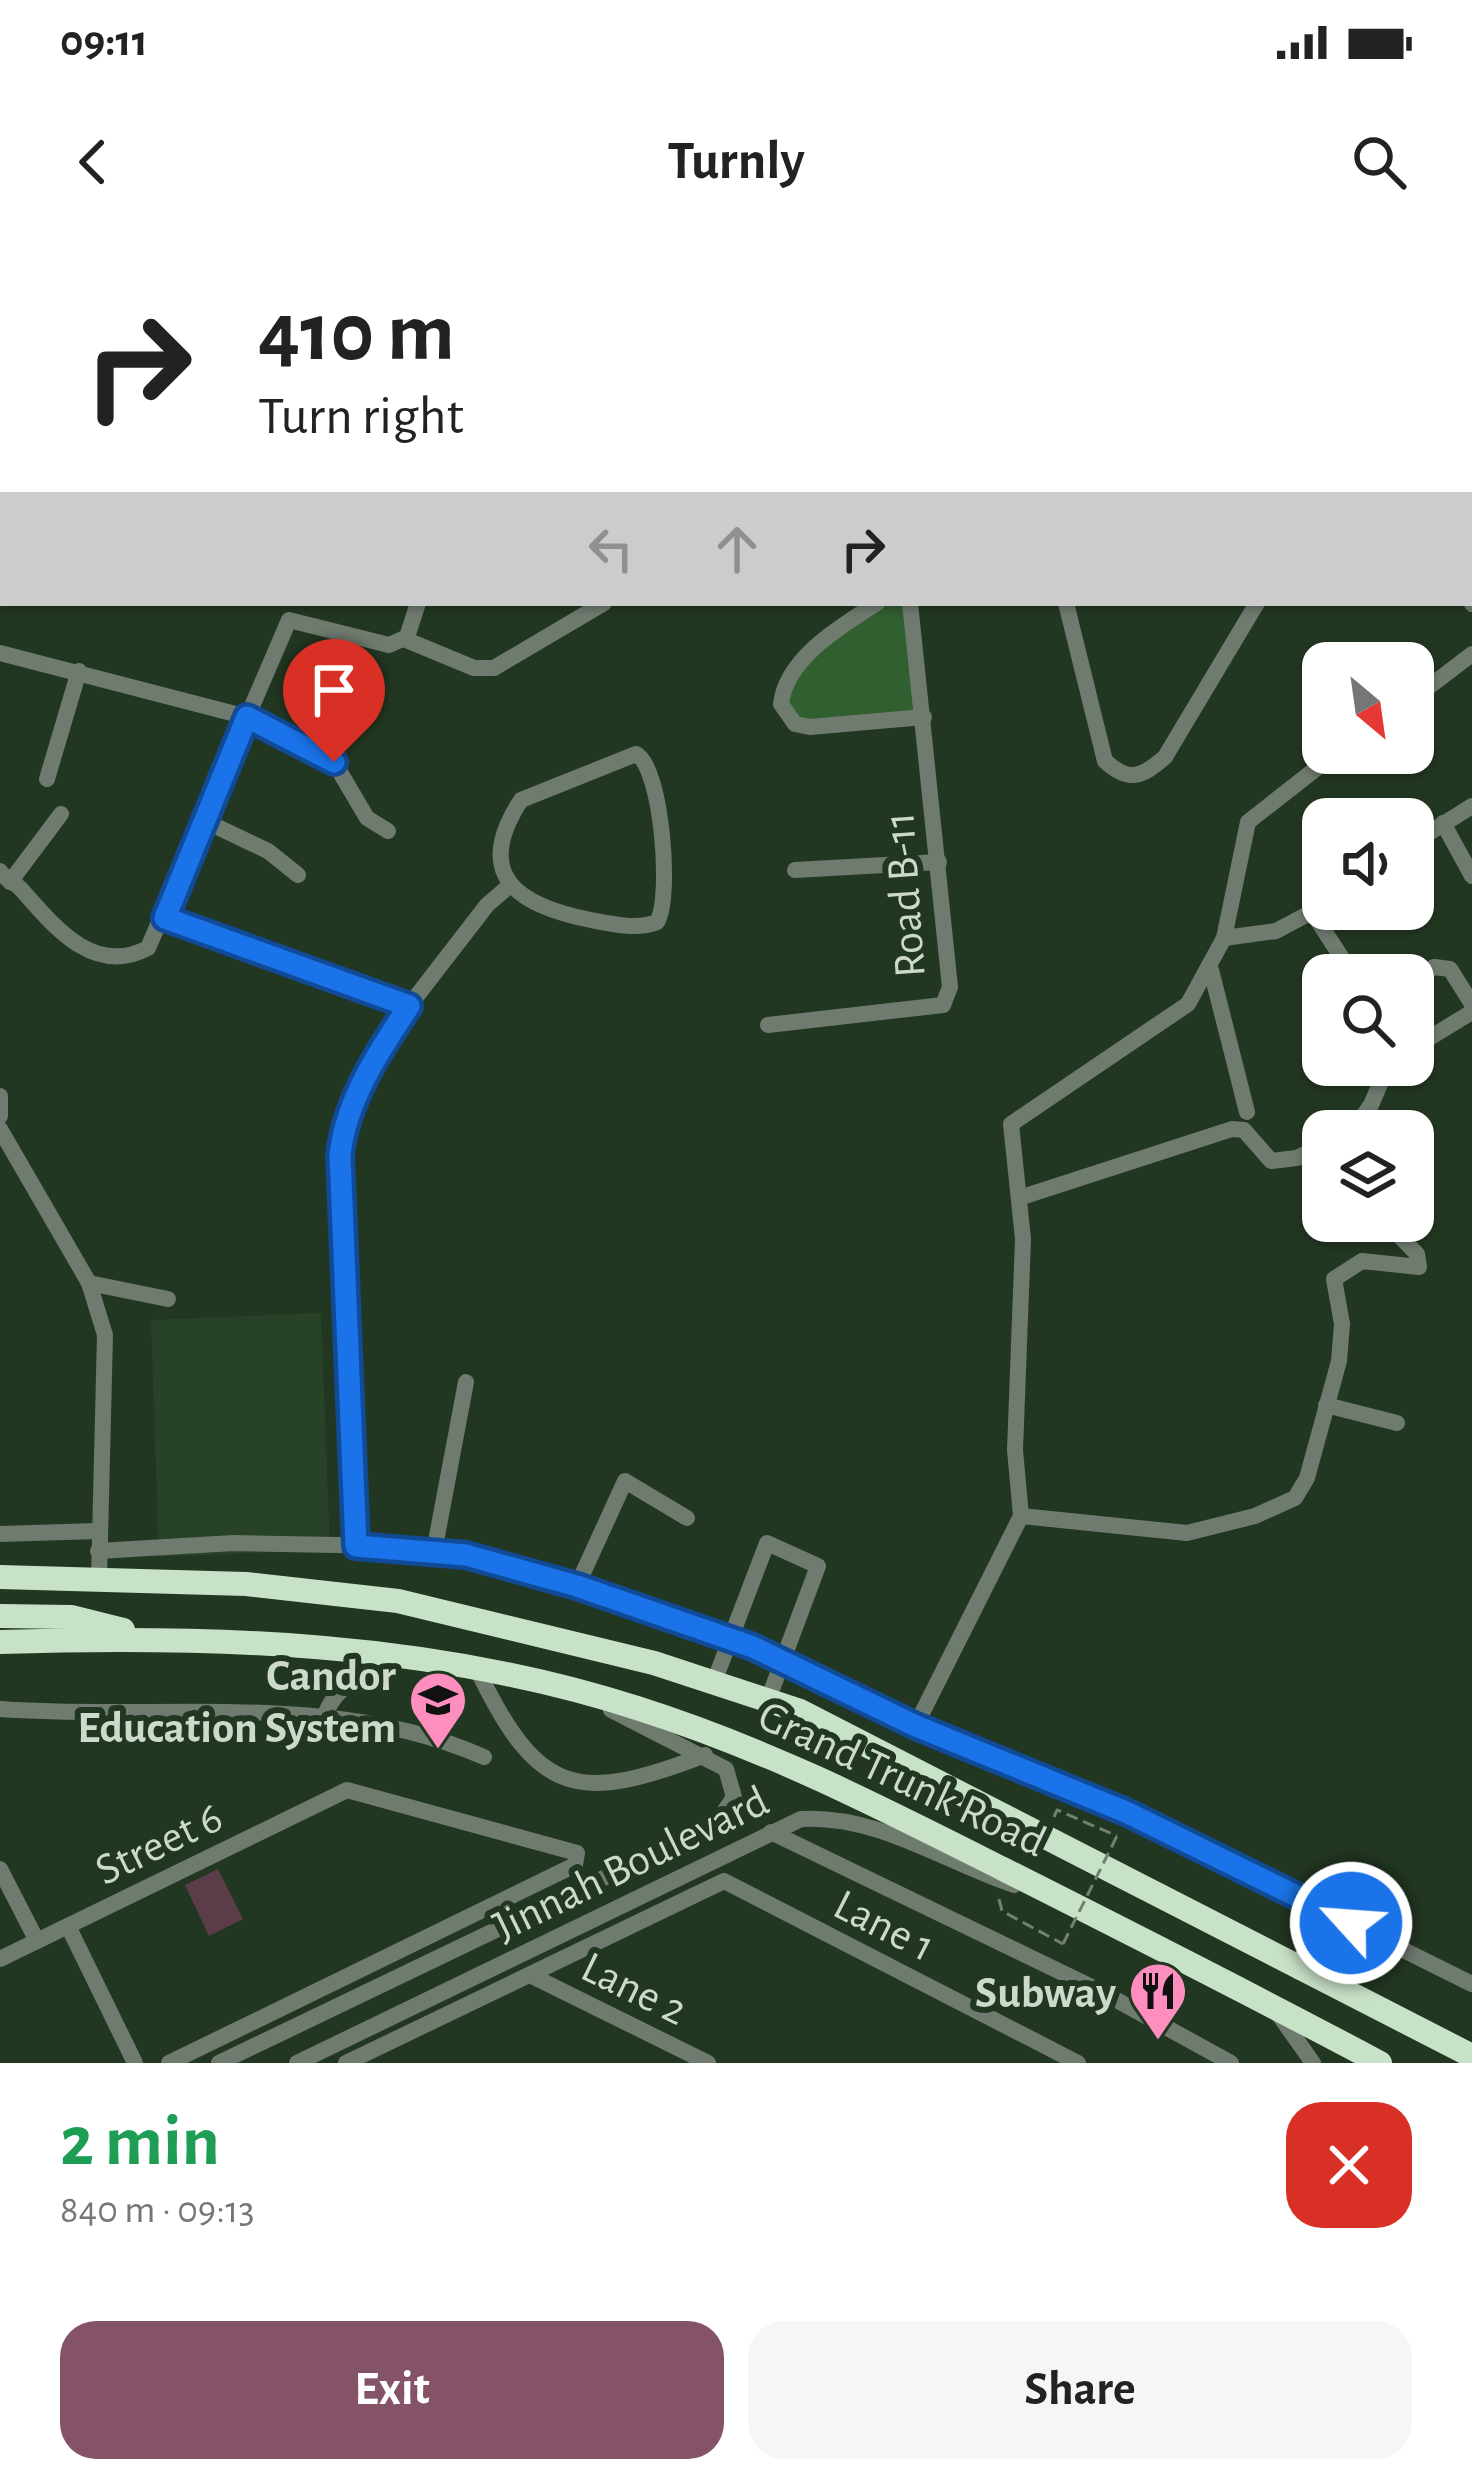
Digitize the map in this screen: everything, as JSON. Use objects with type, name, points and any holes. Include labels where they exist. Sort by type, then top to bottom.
[{"type":"highway","name":"Grand Trunk Road","points":[[0,1576],[246,1584],[398,1601],[566,1639],[713,1682],[800,1711],[1472,2056]]},
{"type":"highway","points":[[0,1588],[97,1579]]},
{"type":"highway","points":[[0,1616],[71,1617],[160,1639]]},
{"type":"highway","name":"Grand Trunk Road","points":[[0,1642],[160,1639],[286,1644],[404,1657],[634,1706],[802,1767],[1380,2063]]},
{"type":"highway","points":[[1301,1968],[1330,1912]]},
{"type":"street","points":[[404,639],[417,606]]},
{"type":"street","points":[[61,814],[4,879],[70,941],[121,958],[148,948],[165,918],[289,620],[389,645],[404,639],[474,668],[494,668],[599,606]]},
{"type":"street","points":[[874,606],[795,668],[783,686],[781,704],[795,724],[810,727],[924,718]]},
{"type":"street","name":"Road B-11","points":[[768,1025],[943,1005],[950,976],[910,606]]},
{"type":"street","points":[[1067,606],[1105,761],[1131,777],[1144,775],[1165,757],[1255,606]]},
{"type":"street","points":[[0,653],[247,717],[325,754],[347,777],[368,818],[388,831]]},
{"type":"street","points":[[1434,682],[1472,654]]},
{"type":"street","points":[[47,779],[79,671]]},
{"type":"street","points":[[636,754],[646,759],[657,800],[665,906],[657,922],[635,926],[557,913],[529,904],[509,886],[505,837],[521,800],[615,759],[636,754]]},
{"type":"street","points":[[916,1726],[1021,1516],[1016,1450],[1024,1280],[1009,1136],[1017,1117],[1188,1004],[1225,938],[1248,822],[1309,774]]},
{"type":"street","points":[[1434,829],[1472,806]]},
{"type":"street","points":[[206,820],[268,851],[298,875]]},
{"type":"street","points":[[1443,823],[1472,876]]},
{"type":"street","points":[[795,870],[939,862]]},
{"type":"street","points":[[356,1546],[340,1155],[349,1116],[377,1054],[409,1006],[487,905],[509,886]]},
{"type":"street","points":[[1225,938],[1276,931],[1302,917]]},
{"type":"street","points":[[165,918],[409,1006]]},
{"type":"street","points":[[1434,967],[1450,969],[1472,1008],[1434,1034]]},
{"type":"street","points":[[1210,970],[1247,1112]]},
{"type":"street","points":[[0,1096],[0,1116]]},
{"type":"street","points":[[1019,1198],[1232,1129],[1244,1130],[1271,1161],[1302,1156]]},
{"type":"street","points":[[0,1130],[89,1283],[105,1335],[97,1579]]},
{"type":"street","points":[[1021,1516],[1083,1520],[1159,1534],[1210,1529],[1294,1498],[1307,1478],[1342,1334],[1334,1279],[1362,1261],[1419,1267],[1417,1254],[1405,1242]]},
{"type":"street","points":[[89,1283],[168,1299]]},
{"type":"street","points":[[434,1552],[466,1382]]},
{"type":"street","points":[[1326,1405],[1397,1423]]},
{"type":"street","points":[[577,1586],[625,1481],[687,1518]]},
{"type":"street","points":[[0,1534],[434,1552],[577,1586],[730,1638],[916,1726],[1126,1812],[1472,1984]]},
{"type":"street","points":[[713,1682],[766,1543],[818,1566],[768,1700]]},
{"type":"street","points":[[325,1715],[336,1694],[352,1681],[404,1657]]},
{"type":"street","points":[[478,1671],[520,1750],[558,1776],[595,1786],[646,1778],[705,1755]]},
{"type":"street","name":"Jinnah Boulevard","points":[[219,2063],[716,1824],[734,1797],[726,1769],[705,1755],[538,1682]]},
{"type":"street","points":[[0,1708],[325,1715],[435,1735],[484,1757]]},
{"type":"street","name":"Street 6","points":[[0,1960],[347,1790],[577,1852],[575,1865],[260,2019]]},
{"type":"street","name":"Jinnah Boulevard","points":[[297,2063],[801,1819],[856,1822],[1072,1904]]},
{"type":"street","points":[[771,1832],[1102,1992],[1231,2063]]},
{"type":"street","points":[[0,1869],[37,1941]]},
{"type":"street","name":"Lane 1","points":[[530,1975],[724,1881],[1078,2063]]},
{"type":"street","points":[[595,1886],[625,1905]]},
{"type":"street","points":[[68,1926],[135,2063]]},
{"type":"street","points":[[346,2063],[530,1975]]},
{"type":"street","name":"Lane 2","points":[[530,1975],[708,2063]]},
{"type":"street","points":[[1271,2005],[1313,2063]]},
{"type":"street","points":[[169,2063],[260,2019],[271,2039]]},
{"type":"path","points":[[1002,1911],[1064,1944],[1117,1836],[1058,1810]]},
{"type":"shaded area","points":[[321,1313],[330,1550],[159,1557],[151,1320]]},
{"type":"green space","points":[[877,606],[907,606],[921,714],[795,720],[785,688],[797,669]]},
{"type":"building","points":[[218,1869],[243,1919],[209,1936],[185,1885]]},
{"type":"place","name":"Candor Education System","points":[[438,1751]]},
{"type":"place","name":"Subway","points":[[1158,2042]]},
{"type":"route","points":[[334,762],[247,717],[165,918],[409,1006],[377,1054],[342,1135],[340,1155],[356,1546],[466,1555],[577,1586],[753,1647],[916,1726],[1126,1812],[1351,1923]]}]
